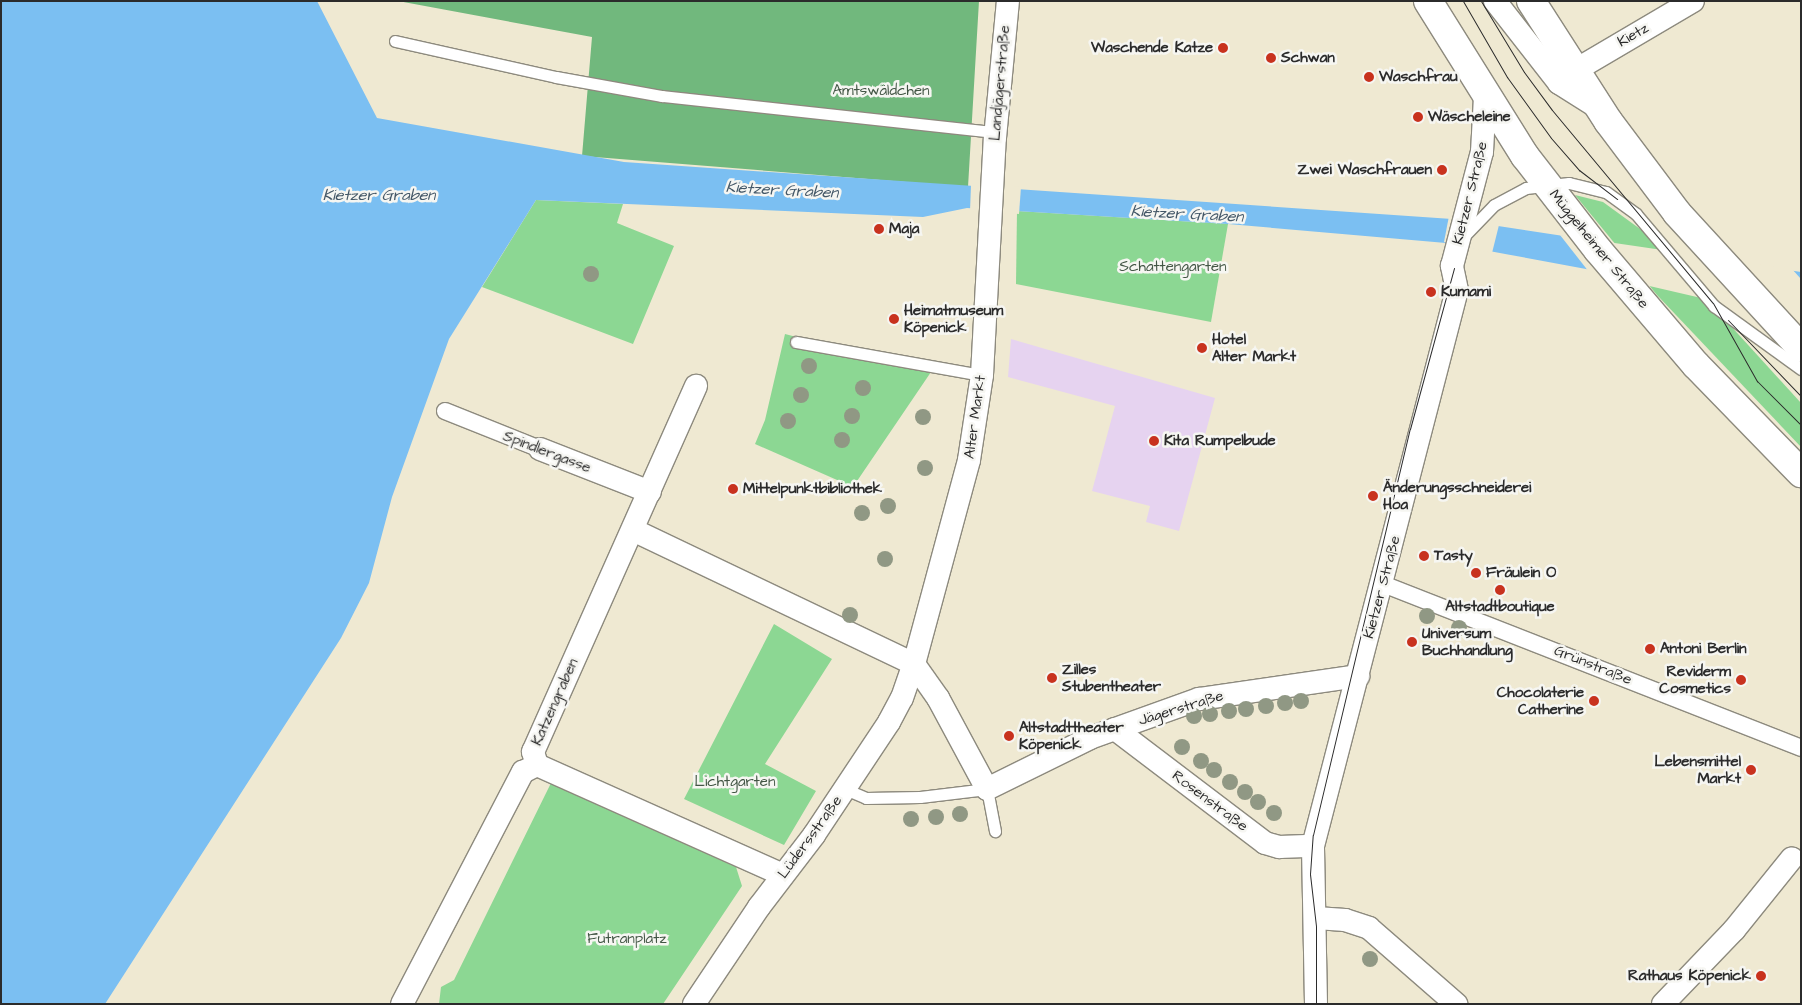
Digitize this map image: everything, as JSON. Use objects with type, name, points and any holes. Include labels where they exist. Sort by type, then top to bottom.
[{"type":"main road","name":"Müggelheimer Straße","points":[[1428,1],[1485,97],[1546,184],[1629,289],[1801,473]]},
{"type":"main road","points":[[1531,1],[1598,107],[1700,240],[1801,348]]},
{"type":"street","name":"Landjägerstraße","points":[[994,164],[1008,1]]},
{"type":"street","points":[[1495,1],[1559,83],[1598,107]]},
{"type":"street","name":"Kietz","points":[[1574,71],[1693,1]]},
{"type":"street","name":"Kietzer Straße","points":[[1316,1004],[1316,918],[1313,846],[1384,584],[1457,291],[1452,266],[1471,219],[1482,152],[1485,97]]},
{"type":"street","name":"Alter Markt","points":[[914,664],[969,460],[982,375],[994,164]]},
{"type":"street","name":"Katzengraben","points":[[402,1004],[523,772],[537,765],[533,752],[696,386]]},
{"type":"street","name":"Spindlergasse","points":[[445,411],[650,492]]},
{"type":"street","points":[[633,530],[914,664],[938,698],[987,789]]},
{"type":"street","name":"Grünstraße","points":[[1384,584],[1801,748]]},
{"type":"street","name":"Lüdersstraße","points":[[694,1004],[845,789],[902,698],[914,664]]},
{"type":"street","name":"Jägerstraße","points":[[987,789],[1090,738],[1212,695],[1358,676]]},
{"type":"street","name":"Rosenstraße","points":[[1115,729],[1265,843],[1278,847],[1313,846]]},
{"type":"street","points":[[537,765],[783,875]]},
{"type":"street","points":[[1662,1004],[1734,930],[1796,851]]},
{"type":"street","points":[[1316,918],[1352,922],[1376,932],[1456,1004]]},
{"type":"lane","points":[[394,41],[556,77],[662,96],[996,132]]},
{"type":"lane","name":"Kietzer Straße","points":[[1471,219],[1507,197],[1546,184],[1577,183],[1606,192],[1626,205],[1713,303],[1801,369]]},
{"type":"lane","points":[[796,342],[982,375]]},
{"type":"lane","points":[[845,789],[866,798],[920,797],[987,789],[995,831]]},
{"type":"shaded area","name":"Kita Rumpelbude","points":[[1011,339],[1215,398],[1179,531],[1146,522],[1150,506],[1092,491],[1115,406],[1008,377]]},
{"type":"green space","name":"Amtswäldchen","points":[[398,1],[979,1],[968,187],[582,156],[592,37]]},
{"type":"green space","points":[[1575,195],[1603,202],[1647,234],[1801,403],[1801,447],[1657,295]]},
{"type":"green space","points":[[536,200],[623,204],[617,223],[674,246],[633,344],[482,287]]},
{"type":"green space","name":"Schattengarten","points":[[1017,211],[1228,224],[1211,322],[1016,284]]},
{"type":"green space","points":[[785,334],[931,372],[853,487],[755,444],[765,420]]},
{"type":"green space","name":"Lichtgarten","points":[[774,624],[832,659],[765,764],[816,791],[784,845],[684,799]]},
{"type":"green space","name":"Futranplatz","points":[[551,783],[736,867],[742,886],[663,1004],[439,1004],[441,987],[454,980]]},
{"type":"water","name":"Kietzer Graben","points":[[1,1],[317,1],[377,118],[624,162],[1452,219],[1801,272],[1801,319],[1586,269],[1446,243],[1228,224],[967,208],[923,217],[536,200],[449,339],[392,497],[369,583],[341,638],[105,1004],[1,1004]]},
{"type":"pier","points":[[971,185],[1021,187],[1019,214],[970,211]]},
{"type":"pier","points":[[1449,216],[1499,225],[1492,253],[1444,242]]},
{"type":"pier","points":[[1560,235],[1792,269],[1801,279],[1801,321],[1589,272]]},
{"type":"tram line","points":[[1463,1],[1507,77],[1551,138],[1579,170],[1617,199]]},
{"type":"tram line","points":[[1481,1],[1524,72],[1552,110],[1713,303],[1757,381],[1801,425]]},
{"type":"tram line","points":[[1316,1004],[1316,926],[1310,874],[1313,835],[1410,429],[1454,268]]},
{"type":"tram line","points":[[1728,320],[1801,396]]},
{"type":"place","name":"Waschende Katze","points":[[1223,48]]},
{"type":"place","name":"Schwan","points":[[1271,58]]},
{"type":"place","name":"Waschfrau","points":[[1369,77]]},
{"type":"place","name":"Wäscheleine","points":[[1418,117]]},
{"type":"place","name":"Zwei Waschfrauen","points":[[1442,170]]},
{"type":"place","name":"Maja","points":[[879,229]]},
{"type":"place","name":"Kumami","points":[[1431,292]]},
{"type":"place","name":"Heimatmuseum Köpenick","points":[[894,319]]},
{"type":"place","name":"Hotel Alter Markt","points":[[1202,348]]},
{"type":"place","name":"Kita Rumpelbude","points":[[1154,441]]},
{"type":"place","name":"Mittelpunktbibliothek","points":[[733,489]]},
{"type":"place","name":"Änderungsschneiderei Hoa","points":[[1373,496]]},
{"type":"place","name":"Tasty","points":[[1424,556]]},
{"type":"place","name":"Fräulein O","points":[[1476,573]]},
{"type":"place","name":"Altstadtboutique","points":[[1500,590]]},
{"type":"place","name":"Universum Buchhandlung","points":[[1412,642]]},
{"type":"place","name":"Antoni Berlin","points":[[1650,649]]},
{"type":"place","name":"Zilles Stubentheater","points":[[1052,678]]},
{"type":"place","name":"Reviderm Cosmetics","points":[[1741,680]]},
{"type":"place","name":"Chocolaterie Catherine","points":[[1594,701]]},
{"type":"place","name":"Altstadttheater Köpenick","points":[[1009,736]]},
{"type":"place","name":"Lebensmittel Markt","points":[[1751,770]]},
{"type":"place","name":"Rathaus Köpenick","points":[[1761,976]]}]
